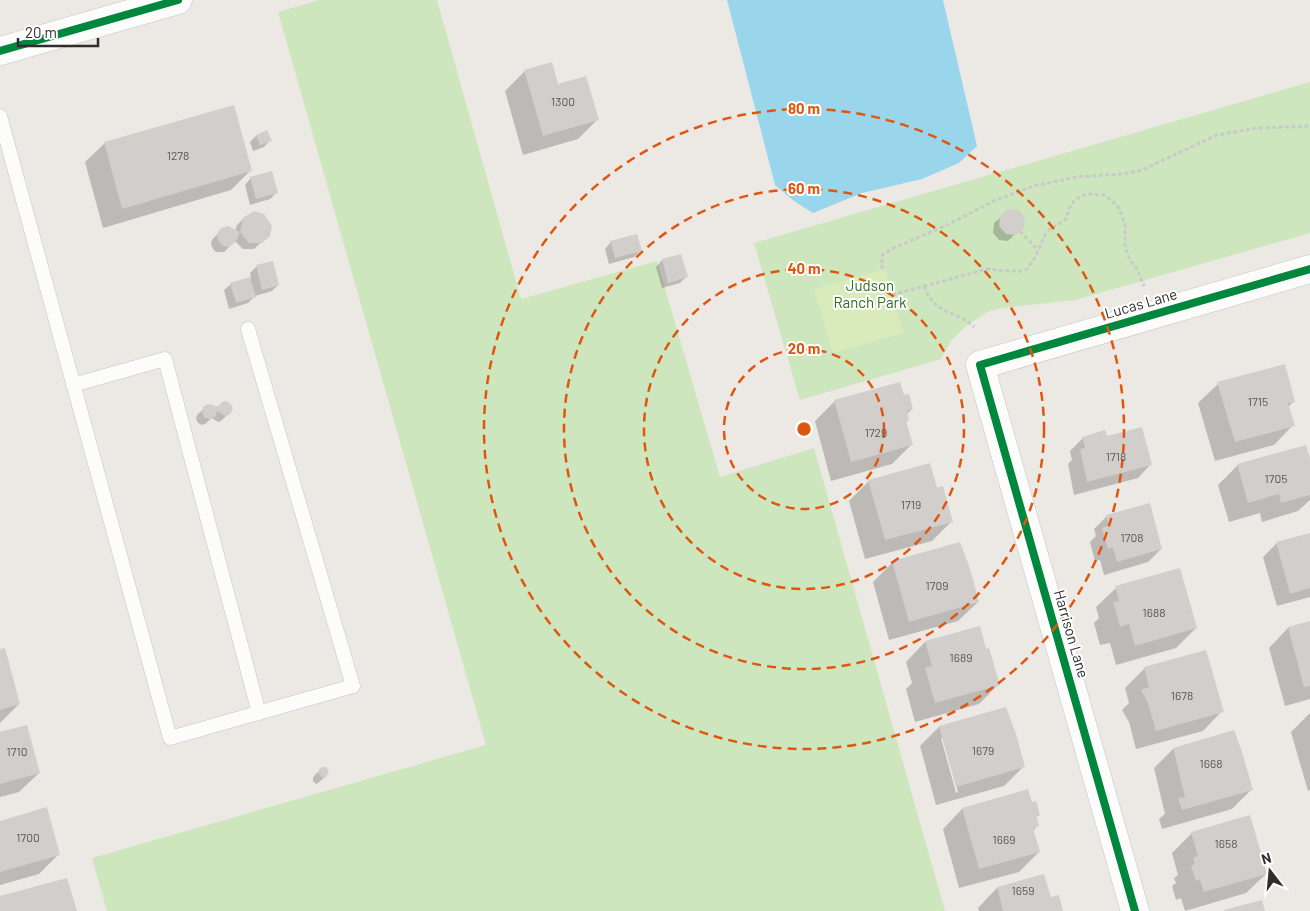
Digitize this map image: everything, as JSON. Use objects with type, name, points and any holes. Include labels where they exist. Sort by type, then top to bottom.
[{"type":"street","points":[[0,51],[178,0]]},
{"type":"street","name":"Lucas Lane","points":[[980,365],[1310,269]]},
{"type":"street","name":"Harrison Lane","points":[[980,365],[1136,911]]},
{"type":"lane","points":[[0,116],[170,738],[352,686],[248,330]]},
{"type":"lane","points":[[74,385],[165,359],[259,712]]},
{"type":"path","points":[[883,269],[881,264],[883,254],[996,200],[1034,186],[1077,177],[1122,174],[1142,170],[1217,135],[1257,128],[1310,126]]},
{"type":"path","points":[[892,295],[987,269],[1022,271],[1027,269],[1050,230],[1066,219],[1074,201],[1088,194],[1104,195],[1119,208],[1125,225],[1125,248],[1144,286]]},
{"type":"path","points":[[1020,231],[1038,250]]},
{"type":"path","points":[[924,286],[928,296],[936,305],[947,312],[961,316],[974,327]]},
{"type":"green space","points":[[319,0],[437,0],[521,299],[657,261],[720,477],[814,448],[945,911],[107,911],[92,858],[486,745],[278,12]]},
{"type":"green space","name":"Judson Ranch Park","points":[[1310,82],[1310,233],[1075,300],[1002,308],[987,312],[966,326],[951,341],[941,359],[800,400],[754,243]]},
{"type":"green space","points":[[885,269],[903,333],[833,353],[814,289]]},
{"type":"water","points":[[727,0],[943,0],[977,146],[959,163],[922,179],[862,193],[813,213],[794,201],[775,185]]},
{"type":"building","points":[[552,62],[558,84],[586,76],[599,120],[543,136],[524,70]]},
{"type":"building","points":[[234,105],[252,171],[122,209],[104,142]]},
{"type":"building","points":[[267,130],[272,141],[260,145],[256,135]]},
{"type":"building","points":[[272,171],[278,193],[256,199],[250,177]]},
{"type":"building","points":[[1008,209],[1019,210],[1025,218],[1024,227],[1016,235],[1006,234],[999,226],[1000,216]]},
{"type":"building","points":[[254,211],[264,214],[272,226],[270,236],[262,243],[249,243],[240,232],[243,218]]},
{"type":"building","points":[[228,226],[240,232],[236,242],[228,247],[223,246],[217,237],[221,228]]},
{"type":"building","points":[[637,234],[642,251],[615,258],[610,241]]},
{"type":"building","points":[[681,254],[688,277],[668,283],[662,259]]},
{"type":"building","points":[[273,261],[279,285],[262,290],[256,265]]},
{"type":"building","points":[[250,277],[256,297],[236,303],[230,283]]},
{"type":"building","points":[[1285,364],[1295,402],[1288,403],[1295,426],[1235,442],[1217,382]]},
{"type":"building","points":[[900,382],[904,395],[909,394],[913,409],[907,411],[909,420],[906,421],[913,445],[851,462],[834,400]]},
{"type":"building","points":[[226,401],[233,408],[229,415],[225,416],[217,411],[216,416],[213,418],[204,417],[203,407],[210,404],[219,406],[222,402]]},
{"type":"building","points":[[1142,427],[1152,465],[1087,482],[1080,449],[1085,448],[1082,437],[1105,430],[1107,436]]},
{"type":"building","points":[[1306,445],[1310,458],[1310,495],[1281,503],[1279,494],[1248,503],[1237,464]]},
{"type":"building","points":[[930,463],[937,488],[943,486],[953,522],[885,540],[868,480]]},
{"type":"building","points":[[1150,503],[1162,549],[1117,562],[1113,548],[1108,549],[1102,528],[1109,525],[1106,515]]},
{"type":"building","points":[[1310,533],[1310,588],[1290,594],[1276,542]]},
{"type":"building","points":[[960,542],[979,602],[909,622],[892,561]]},
{"type":"building","points":[[1180,568],[1197,628],[1135,646],[1129,624],[1120,627],[1113,602],[1119,601],[1115,586]]},
{"type":"building","points":[[1310,621],[1310,686],[1304,687],[1288,627]]},
{"type":"building","points":[[980,626],[986,649],[989,648],[1000,685],[935,703],[925,668],[932,666],[925,641]]},
{"type":"building","points":[[5,648],[20,704],[0,710],[0,649]]},
{"type":"building","points":[[1206,650],[1224,712],[1156,731],[1148,703],[1141,690],[1149,687],[1144,667]]},
{"type":"building","points":[[1006,707],[1025,767],[956,787],[939,726]]},
{"type":"building","points":[[27,725],[40,773],[0,784],[0,732]]},
{"type":"building","points":[[1234,730],[1253,790],[1182,810],[1178,798],[1185,797],[1173,748]]},
{"type":"building","points":[[326,767],[329,771],[326,777],[322,778],[319,774],[319,769]]},
{"type":"building","points":[[1028,789],[1032,802],[1036,801],[1040,815],[1036,816],[1039,826],[1033,828],[1040,852],[979,869],[962,808]]},
{"type":"building","points":[[47,807],[60,855],[0,872],[0,821]]},
{"type":"building","points":[[1250,815],[1267,874],[1204,892],[1200,880],[1196,881],[1191,866],[1195,864],[1193,858],[1198,856],[1191,832]]},
{"type":"building","points":[[1044,874],[1051,897],[1059,895],[1063,911],[1003,911],[997,887]]},
{"type":"building","points":[[67,878],[77,911],[0,911],[0,896]]},
{"type":"building","points":[[1262,900],[1265,911],[1224,911],[1224,910]]},
{"type":"cycle path","points":[[0,51],[178,0]]},
{"type":"cycle path","points":[[1135,911],[980,365],[1310,269]]}]
